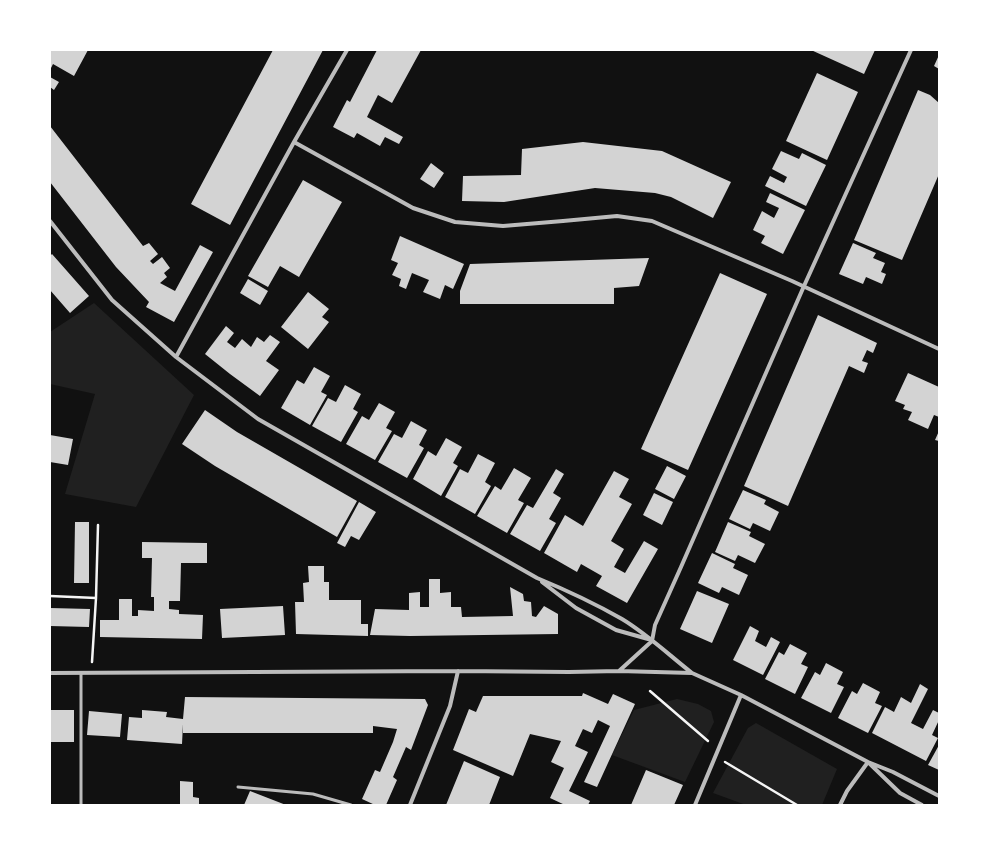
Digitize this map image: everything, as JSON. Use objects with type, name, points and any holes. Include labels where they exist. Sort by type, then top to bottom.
[{"type":"street","points":[[176,357],[294,142],[347,50]]},
{"type":"street","points":[[619,671],[652,641],[655,625],[804,286],[911,50]]},
{"type":"street","points":[[294,142],[413,208],[455,222],[503,226],[563,222],[617,216],[652,221],[804,286],[939,349]]},
{"type":"street","points":[[50,221],[112,300],[176,357],[258,419],[536,578],[576,608],[616,630],[652,641]]},
{"type":"street","points":[[536,578],[582,597],[623,620],[692,673],[741,695],[868,762],[893,772],[939,796]]},
{"type":"street","points":[[410,805],[450,706],[458,671]]},
{"type":"street","points":[[50,673],[619,671],[692,673]]},
{"type":"street","points":[[695,805],[741,695]]},
{"type":"street","points":[[840,805],[847,791],[868,762]]},
{"type":"street","points":[[868,762],[900,793],[922,805]]},
{"type":"lane","points":[[81,673],[81,805]]},
{"type":"lane","points":[[238,788],[313,794],[351,805]]},
{"type":"path","points":[[91,673],[96,598],[98,525]]},
{"type":"path","points":[[50,596],[96,598]]},
{"type":"path","points":[[650,691],[708,741]]},
{"type":"path","points":[[725,762],[797,805]]},
{"type":"shaded area","points":[[94,303],[194,395],[136,507],[65,494],[95,394],[50,384],[50,332]]},
{"type":"shaded area","points":[[677,699],[698,704],[711,711],[714,722],[685,782],[612,755],[634,710]]},
{"type":"shaded area","points":[[756,723],[837,769],[822,805],[746,805],[713,793],[748,728]]},
{"type":"building","points":[[50,50],[88,50],[74,76],[53,64],[50,70]]},
{"type":"building","points":[[273,50],[323,50],[230,225],[191,204]]},
{"type":"building","points":[[377,50],[421,50],[392,103],[378,95],[367,117],[403,137],[399,144],[385,137],[380,146],[357,133],[354,138],[333,127],[347,100],[350,102]]},
{"type":"building","points":[[811,50],[875,50],[864,74]]},
{"type":"building","points":[[939,55],[939,69],[934,66]]},
{"type":"building","points":[[817,73],[858,92],[827,160],[786,141]]},
{"type":"building","points":[[50,77],[59,82],[54,90],[50,87]]},
{"type":"building","points":[[918,90],[930,95],[939,103],[939,174],[902,260],[854,240]]},
{"type":"building","points":[[50,126],[143,246],[149,243],[158,254],[150,261],[153,264],[162,257],[170,268],[164,273],[167,277],[160,283],[175,291],[200,245],[213,252],[174,322],[146,307],[149,302],[116,267],[50,182]]},
{"type":"building","points":[[583,142],[662,151],[731,182],[713,218],[671,197],[655,193],[595,188],[504,202],[462,201],[463,176],[521,175],[522,149]]},
{"type":"building","points":[[781,151],[799,159],[802,153],[826,165],[806,206],[765,186],[770,176],[784,183],[787,177],[772,169]]},
{"type":"building","points":[[431,163],[444,173],[434,188],[420,179]]},
{"type":"building","points":[[303,180],[342,202],[299,277],[280,266],[268,287],[248,276]]},
{"type":"building","points":[[770,193],[805,210],[783,254],[761,243],[765,236],[753,230],[762,211],[774,218],[779,208],[766,202]]},
{"type":"building","points":[[400,236],[464,264],[453,289],[445,285],[440,299],[423,292],[429,280],[412,273],[406,289],[399,286],[401,279],[392,275],[398,263],[391,260]]},
{"type":"building","points":[[853,243],[876,253],[873,258],[885,263],[881,272],[886,274],[882,284],[866,277],[863,284],[839,274]]},
{"type":"building","points":[[52,254],[89,296],[70,313],[50,290],[50,256]]},
{"type":"building","points":[[649,258],[639,286],[614,288],[614,304],[460,304],[460,291],[470,264]]},
{"type":"building","points":[[720,273],[767,294],[688,470],[641,449]]},
{"type":"building","points":[[248,279],[268,291],[260,305],[240,293]]},
{"type":"building","points":[[308,292],[329,309],[322,317],[329,322],[308,349],[281,327]]},
{"type":"building","points":[[818,315],[877,343],[873,353],[867,350],[862,361],[868,363],[864,373],[849,366],[788,506],[744,486]]},
{"type":"building","points":[[226,326],[234,333],[227,342],[235,348],[242,339],[251,347],[257,337],[264,342],[270,335],[280,342],[266,361],[279,370],[260,396],[205,354]]},
{"type":"building","points":[[314,367],[330,376],[321,392],[327,395],[310,425],[281,408],[297,380],[304,384]]},
{"type":"building","points":[[908,373],[939,387],[939,417],[934,415],[928,429],[908,420],[912,412],[903,409],[905,405],[895,401]]},
{"type":"building","points":[[345,385],[361,394],[353,409],[358,412],[341,442],[312,426],[328,398],[336,402]]},
{"type":"building","points":[[379,403],[395,412],[386,428],[392,431],[375,460],[346,444],[362,416],[369,420]]},
{"type":"building","points":[[205,410],[237,432],[357,501],[337,537],[215,466],[182,444]]},
{"type":"building","points":[[411,421],[427,430],[419,445],[424,448],[407,478],[378,462],[394,434],[402,438]]},
{"type":"building","points":[[939,431],[939,441],[935,440]]},
{"type":"building","points":[[50,435],[73,439],[68,465],[50,462]]},
{"type":"building","points":[[446,438],[462,447],[453,463],[458,466],[441,496],[413,479],[428,451],[436,456]]},
{"type":"building","points":[[478,454],[495,463],[485,482],[491,486],[475,514],[445,497],[460,469],[468,473]]},
{"type":"building","points":[[667,466],[686,476],[674,499],[655,489]]},
{"type":"building","points":[[514,468],[531,478],[518,500],[524,503],[507,533],[477,516],[495,486],[501,490]]},
{"type":"building","points":[[556,469],[564,474],[553,493],[561,498],[549,519],[556,523],[540,551],[510,534],[527,505],[533,508]]},
{"type":"building","points":[[614,471],[629,479],[619,497],[632,504],[611,541],[624,549],[614,567],[625,573],[644,541],[658,549],[627,603],[596,586],[602,576],[581,564],[577,572],[544,553],[565,515],[583,526]]},
{"type":"building","points":[[743,490],[766,500],[764,504],[779,512],[770,531],[753,523],[750,529],[729,519]]},
{"type":"building","points":[[654,493],[673,502],[662,525],[643,515]]},
{"type":"building","points":[[359,502],[376,512],[359,540],[351,536],[345,547],[337,543]]},
{"type":"building","points":[[75,522],[89,522],[89,583],[74,583]]},
{"type":"building","points":[[728,522],[751,532],[749,536],[765,544],[755,563],[738,555],[735,561],[715,552]]},
{"type":"building","points":[[142,542],[207,543],[207,563],[181,563],[180,601],[169,601],[169,609],[179,610],[179,614],[203,615],[202,639],[100,637],[100,620],[119,620],[119,599],[132,599],[132,616],[138,616],[138,610],[154,611],[154,597],[151,597],[152,558],[142,558]]},
{"type":"building","points":[[712,553],[735,564],[733,568],[748,575],[739,595],[722,587],[719,593],[698,583]]},
{"type":"building","points":[[308,566],[324,566],[324,582],[329,582],[329,600],[361,600],[361,624],[368,624],[368,636],[296,634],[295,602],[304,602],[303,583],[309,582]]},
{"type":"building","points":[[429,579],[440,579],[440,593],[451,592],[451,607],[461,607],[462,617],[513,616],[510,587],[523,594],[524,601],[531,602],[532,616],[536,617],[544,606],[558,614],[558,634],[410,636],[370,635],[375,609],[409,610],[409,593],[420,592],[420,607],[429,607]]},
{"type":"building","points":[[697,591],[729,604],[712,643],[680,629]]},
{"type":"building","points":[[283,606],[285,635],[222,638],[220,609]]},
{"type":"building","points":[[50,608],[90,609],[89,627],[50,626]]},
{"type":"building","points":[[750,626],[759,631],[755,641],[766,647],[771,637],[780,642],[763,675],[733,660]]},
{"type":"building","points":[[790,644],[807,653],[801,664],[808,667],[795,694],[765,679],[779,652],[784,655]]},
{"type":"building","points":[[826,663],[843,672],[837,684],[844,687],[831,713],[801,698],[815,672],[820,675]]},
{"type":"building","points":[[863,683],[880,692],[875,703],[882,706],[868,733],[838,718],[852,691],[857,694]]},
{"type":"building","points":[[920,684],[928,689],[911,723],[923,729],[933,710],[939,713],[939,720],[932,735],[938,738],[926,761],[872,733],[885,707],[894,712],[901,697],[911,703]]},
{"type":"building","points":[[583,693],[608,704],[613,694],[635,704],[597,787],[584,782],[610,726],[598,720],[592,733],[583,729],[575,746],[588,752],[569,791],[590,801],[588,805],[565,805],[550,798],[564,768],[551,762],[561,741],[530,734],[513,776],[453,750],[469,709],[476,712],[483,696],[582,696]]},
{"type":"building","points":[[185,697],[425,699],[428,705],[411,750],[406,747],[393,777],[397,780],[386,805],[375,805],[362,799],[375,770],[380,772],[397,729],[373,726],[373,733],[183,733],[183,724],[182,744],[127,740],[129,717],[142,718],[142,710],[167,712],[166,717],[183,719]]},
{"type":"building","points":[[50,710],[74,710],[74,742],[50,742]]},
{"type":"building","points":[[89,711],[122,714],[120,737],[87,735]]},
{"type":"building","points":[[939,745],[939,770],[928,765]]},
{"type":"building","points":[[464,761],[500,777],[489,805],[446,805]]},
{"type":"building","points":[[646,770],[683,785],[674,805],[631,805]]},
{"type":"building","points":[[180,781],[193,782],[193,797],[199,798],[199,805],[180,805]]},
{"type":"building","points":[[250,791],[286,805],[244,805]]}]
